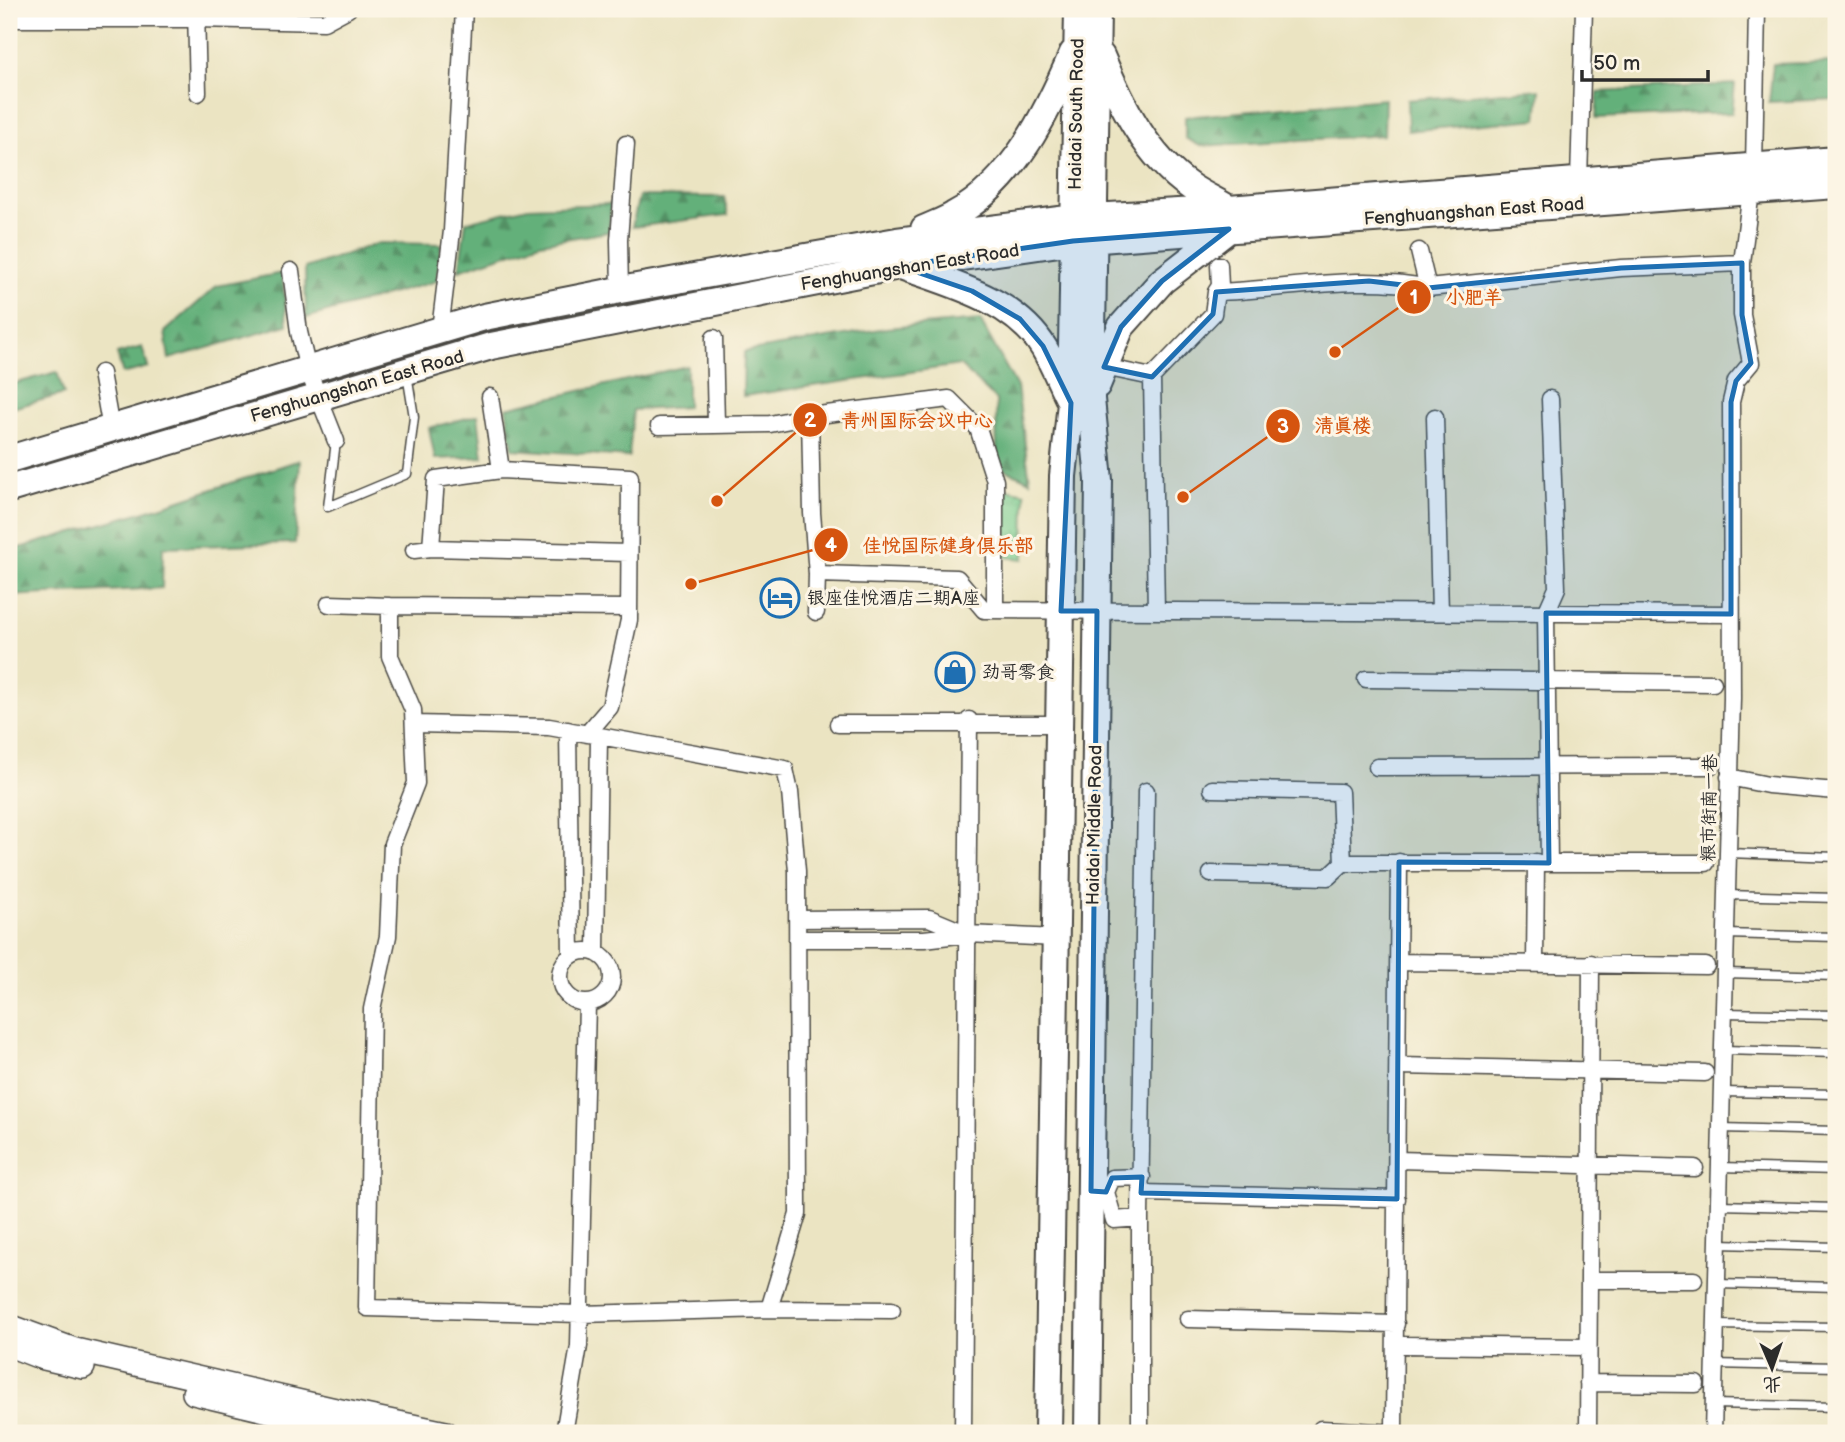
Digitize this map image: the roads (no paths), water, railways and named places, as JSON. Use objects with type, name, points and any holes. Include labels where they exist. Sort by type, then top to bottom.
[{"type":"main road","name":"Haidai South Road","points":[[1078,9],[1087,43]]},
{"type":"main road","name":"Haidai South Road","points":[[1083,229],[1087,43],[1097,9]]},
{"type":"main road","points":[[1087,43],[1148,144],[1189,186],[1229,219],[1162,281],[1121,327],[1104,367],[1081,401],[1043,346],[1020,319],[898,253],[988,190],[1007,170],[1087,43]]},
{"type":"main road","name":"Fenghuangshan East Road","points":[[9,459],[484,317],[620,289],[1083,229],[1752,179],[1836,160]]},
{"type":"main road","name":"Fenghuangshan East Road","points":[[1229,219],[1579,180],[1752,179],[1836,185]]},
{"type":"main road","name":"Haidai Middle Road","points":[[1048,1433],[1063,476],[1081,401],[1083,229]]},
{"type":"main road","name":"Fenghuangshan East Road","points":[[9,489],[491,346],[898,253]]},
{"type":"main road","name":"Haidai Middle Road","points":[[1081,401],[1099,480],[1099,1192],[1088,1433]]},
{"type":"street","points":[[9,19],[195,14],[324,22],[348,9]]},
{"type":"street","points":[[440,330],[452,231],[464,9]]},
{"type":"street","points":[[1579,180],[1584,9]]},
{"type":"street","name":"粮市街南一巷","points":[[1713,1433],[1732,698],[1731,402],[1735,381],[1751,363],[1742,315],[1742,263],[1752,179],[1757,9]]},
{"type":"street","points":[[195,14],[198,93]]},
{"type":"street","points":[[620,289],[619,240],[626,144]]},
{"type":"street","points":[[1419,251],[1428,288]]},
{"type":"street","points":[[1216,292],[1369,281],[1404,282],[1428,288],[1621,268],[1742,263]]},
{"type":"street","points":[[1156,611],[1152,377],[1213,314],[1216,292],[1220,286],[1219,265]]},
{"type":"street","points":[[291,271],[299,332],[308,370],[336,440]]},
{"type":"street","points":[[714,338],[716,424]]},
{"type":"street","points":[[1104,367],[1152,377]]},
{"type":"street","points":[[101,373],[111,429]]},
{"type":"street","points":[[490,397],[501,470]]},
{"type":"street","points":[[659,426],[771,424],[810,416],[950,399],[978,428],[995,481],[995,610]]},
{"type":"street","points":[[1535,963],[1548,768],[1546,613],[1558,588],[1550,399]]},
{"type":"street","points":[[810,416],[811,513],[817,574],[816,612]]},
{"type":"street","points":[[1435,417],[1440,612]]},
{"type":"street","points":[[431,548],[436,479],[501,470],[630,477],[629,620],[610,707],[593,735],[596,953]]},
{"type":"street","points":[[414,550],[431,548],[629,553]]},
{"type":"street","points":[[817,574],[957,578],[984,610],[1731,614]]},
{"type":"street","points":[[329,604],[629,608]]},
{"type":"street","points":[[390,606],[390,656],[413,710],[416,783],[392,844],[388,936],[372,1009],[367,1308],[580,1314],[892,1310]]},
{"type":"street","points":[[1366,679],[1713,683]]},
{"type":"street","points":[[963,1433],[969,720]]},
{"type":"street","points":[[414,724],[549,727],[785,769],[790,792],[797,871],[798,1214],[769,1310]]},
{"type":"street","points":[[838,724],[1059,724]]},
{"type":"street","points":[[568,730],[570,956],[561,969],[561,986],[571,999],[587,1004],[604,997],[612,982],[610,965],[596,953],[588,951],[570,956]]},
{"type":"street","points":[[1377,766],[1710,766]]},
{"type":"street","points":[[1729,777],[1768,785],[1836,791]]},
{"type":"street","points":[[1212,789],[1340,792],[1343,863]]},
{"type":"street","points":[[1140,1433],[1146,791]]},
{"type":"street","points":[[1321,1429],[1396,1432],[1399,862]]},
{"type":"street","points":[[1211,874],[1328,877],[1343,863],[1706,863]]},
{"type":"street","points":[[797,919],[929,918],[967,934]]},
{"type":"street","points":[[797,939],[924,939],[967,934],[1057,937]]},
{"type":"street","points":[[1399,962],[1706,966]]},
{"type":"street","points":[[1588,1433],[1591,963]]},
{"type":"street","points":[[564,1433],[579,1346],[587,1004]]},
{"type":"street","points":[[1399,1066],[1705,1073]]},
{"type":"street","points":[[1398,1160],[1695,1168]]},
{"type":"street","points":[[1140,1218],[1114,1220],[1099,1192],[1112,1178],[1141,1185],[1397,1199]]},
{"type":"street","points":[[1589,1280],[1694,1280]]},
{"type":"street","points":[[1188,1319],[1396,1324]]},
{"type":"street","points":[[9,1326],[75,1350],[446,1433]]},
{"type":"street","points":[[9,1345],[40,1357],[361,1433]]},
{"type":"street","points":[[1403,1345],[1588,1347]]},
{"type":"street","points":[[1588,1383],[1696,1384]]},
{"type":"lane","points":[[336,440],[328,507],[408,474],[414,417],[407,371]]},
{"type":"lane","points":[[1728,853],[1836,857]]},
{"type":"lane","points":[[1727,895],[1836,898]]},
{"type":"lane","points":[[1726,934],[1836,937]]},
{"type":"lane","points":[[1725,973],[1836,976]]},
{"type":"lane","points":[[1724,1013],[1836,1015]]},
{"type":"lane","points":[[1723,1050],[1836,1053]]},
{"type":"lane","points":[[1722,1092],[1836,1094]]},
{"type":"lane","points":[[1721,1128],[1836,1131]]},
{"type":"lane","points":[[1720,1167],[1836,1170]]},
{"type":"lane","points":[[1719,1205],[1836,1208]]},
{"type":"lane","points":[[1718,1244],[1836,1247]]},
{"type":"lane","points":[[1717,1284],[1836,1287]]},
{"type":"lane","points":[[1715,1325],[1836,1328]]},
{"type":"lane","points":[[1714,1364],[1836,1367]]},
{"type":"lane","points":[[1713,1404],[1836,1407]]},
{"type":"place","name":"小肥羊","points":[[1335,352]]},
{"type":"place","name":"清真楼","points":[[1183,497]]},
{"type":"place","name":"青州国际会议中心","points":[[717,501]]},
{"type":"place","name":"佳悦国际健身俱乐部","points":[[691,584]]},
{"type":"place","name":"银座佳悦酒店二期A座","points":[[780,598]]},
{"type":"place","name":"劲哥零食","points":[[955,672]]}]
